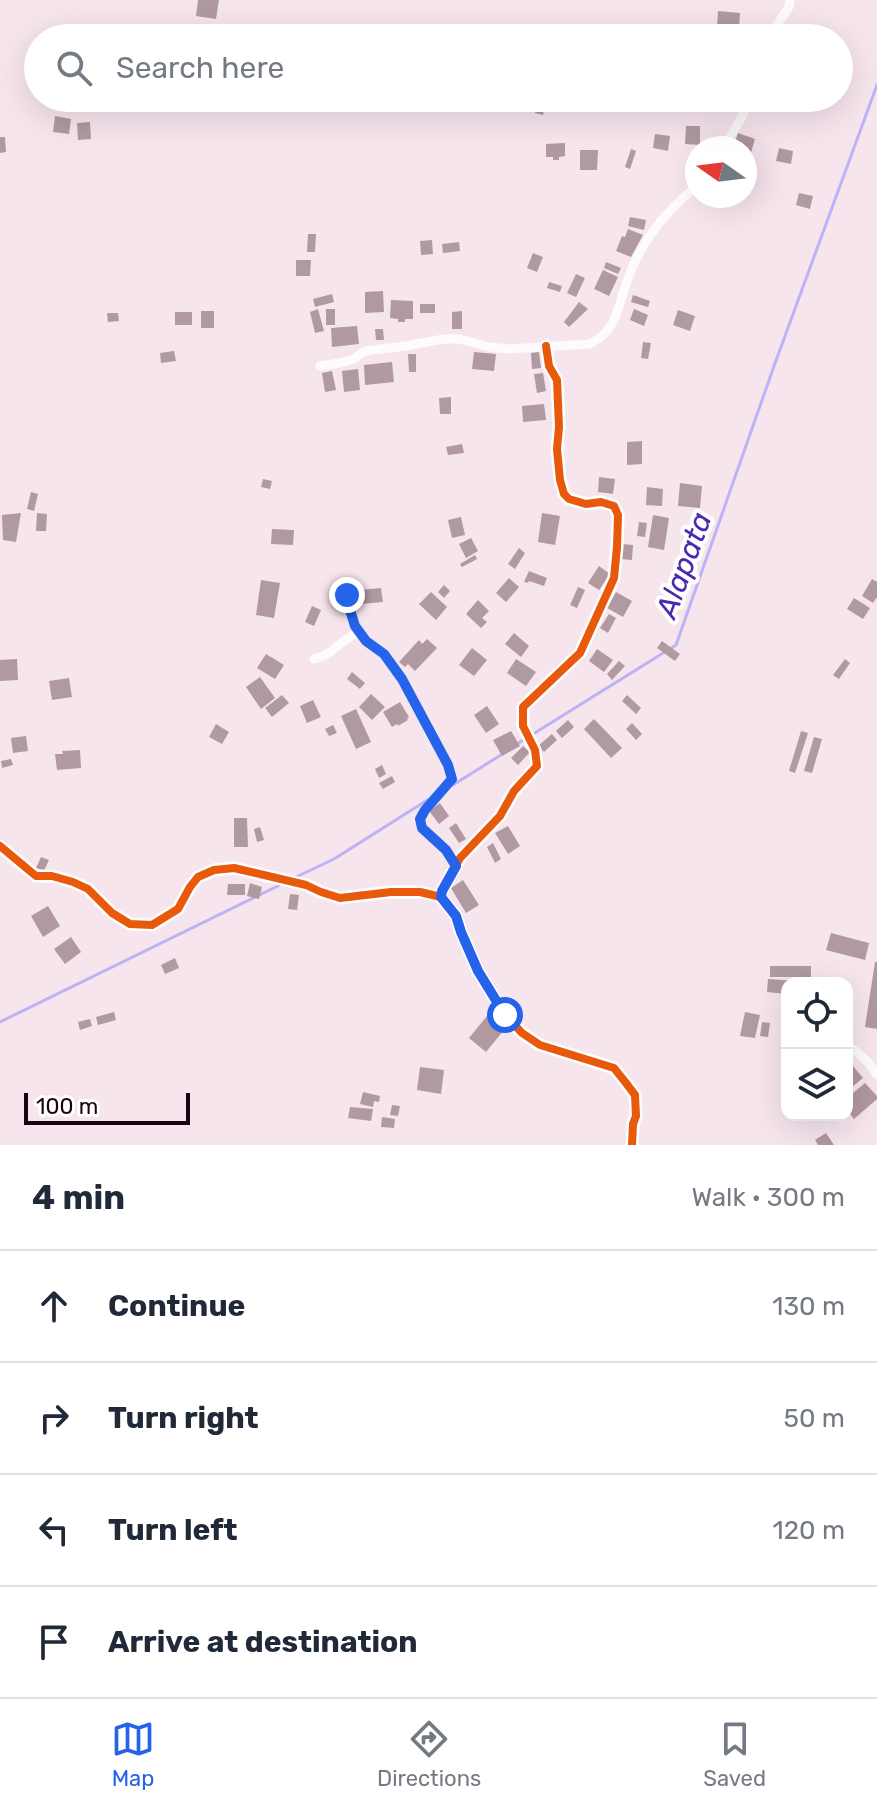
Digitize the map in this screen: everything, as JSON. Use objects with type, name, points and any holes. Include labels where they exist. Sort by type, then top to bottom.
[{"type":"street","points":[[777,24],[790,0]]},
{"type":"street","points":[[730,136],[744,112]]},
{"type":"street","points":[[320,366],[354,359],[372,350],[444,339],[508,349],[597,341],[618,313],[629,276],[644,243],[666,213],[685,196]]},
{"type":"street","points":[[441,897],[460,858],[500,816],[514,791],[537,766],[535,750],[523,726],[523,707],[580,653],[614,578],[618,515],[614,506],[601,502],[586,504],[569,499],[564,494],[560,480],[557,380],[549,366],[546,346]]},
{"type":"street","points":[[347,595],[355,626],[366,641],[384,654],[402,679],[448,765],[452,779],[420,819],[422,828],[446,850],[456,866]]},
{"type":"street","points":[[314,659],[325,657],[349,635],[360,632]]},
{"type":"street","points":[[0,846],[36,876],[52,876],[88,889],[112,913],[130,924],[152,925],[178,909],[198,877],[214,870],[234,868],[306,885],[340,898],[391,892],[420,892],[441,897],[456,916],[478,971],[505,1015],[522,1033],[540,1045],[614,1068],[626,1083],[635,1095],[632,1145]]},
{"type":"street","points":[[853,1049],[877,1075]]},
{"type":"building","points":[[198,0],[219,0],[216,19],[196,16]]},
{"type":"building","points":[[718,11],[740,13],[739,24],[717,24]]},
{"type":"building","points":[[55,116],[71,119],[69,134],[53,132]]},
{"type":"building","points":[[90,122],[91,139],[78,140],[77,123]]},
{"type":"building","points":[[686,126],[700,126],[700,136],[685,136]]},
{"type":"building","points":[[655,134],[670,136],[668,151],[653,148]]},
{"type":"building","points":[[0,137],[5,137],[6,152],[0,153]]},
{"type":"building","points":[[565,143],[565,156],[559,157],[559,160],[546,157],[546,144]]},
{"type":"building","points":[[779,148],[793,151],[791,164],[776,161]]},
{"type":"building","points":[[631,149],[636,151],[630,169],[625,167]]},
{"type":"building","points":[[580,150],[598,150],[597,170],[580,170]]},
{"type":"building","points":[[799,193],[813,196],[810,209],[796,205]]},
{"type":"building","points":[[630,217],[646,220],[644,230],[628,226]]},
{"type":"building","points":[[628,229],[643,235],[631,257],[616,251]]},
{"type":"building","points":[[308,234],[316,234],[315,252],[307,252]]},
{"type":"building","points":[[432,240],[433,254],[421,255],[420,241]]},
{"type":"building","points":[[459,242],[460,251],[443,253],[442,244]]},
{"type":"building","points":[[533,253],[543,257],[537,272],[527,268]]},
{"type":"building","points":[[296,260],[311,260],[310,276],[296,276]]},
{"type":"building","points":[[606,262],[621,268],[618,274],[604,268]]},
{"type":"building","points":[[603,270],[618,277],[609,296],[594,289]]},
{"type":"building","points":[[576,274],[585,278],[576,297],[567,293]]},
{"type":"building","points":[[549,282],[562,286],[560,292],[547,288]]},
{"type":"building","points":[[383,291],[384,312],[365,313],[365,292]]},
{"type":"building","points":[[332,294],[334,302],[315,307],[313,299]]},
{"type":"building","points":[[633,295],[650,301],[648,307],[631,302]]},
{"type":"building","points":[[391,300],[413,301],[413,319],[398,322],[398,319],[390,318]]},
{"type":"building","points":[[579,302],[588,309],[569,327],[564,322]]},
{"type":"building","points":[[420,304],[435,304],[435,313],[420,313]]},
{"type":"building","points":[[318,309],[324,331],[315,333],[310,312]]},
{"type":"building","points":[[326,309],[335,309],[335,325],[326,325]]},
{"type":"building","points":[[634,309],[648,315],[644,326],[630,320]]},
{"type":"building","points":[[678,310],[695,316],[690,331],[673,325]]},
{"type":"building","points":[[201,311],[214,311],[214,328],[201,328]]},
{"type":"building","points":[[462,311],[462,329],[452,329],[452,312]]},
{"type":"building","points":[[175,312],[192,312],[192,325],[175,325]]},
{"type":"building","points":[[107,313],[118,313],[119,321],[108,322]]},
{"type":"building","points":[[357,326],[359,344],[332,347],[331,328]]},
{"type":"building","points":[[375,329],[383,329],[384,340],[376,340]]},
{"type":"building","points":[[643,342],[651,343],[648,359],[641,358]]},
{"type":"building","points":[[174,351],[176,361],[161,363],[160,353]]},
{"type":"building","points":[[474,352],[496,354],[494,371],[472,369]]},
{"type":"building","points":[[539,352],[541,368],[532,369],[531,353]]},
{"type":"building","points":[[408,354],[416,354],[416,372],[409,372]]},
{"type":"building","points":[[392,362],[394,382],[365,385],[364,365]]},
{"type":"building","points":[[358,369],[360,390],[344,392],[342,371]]},
{"type":"building","points":[[332,371],[336,390],[325,392],[322,373]]},
{"type":"building","points":[[543,373],[546,391],[537,393],[534,374]]},
{"type":"building","points":[[451,397],[451,414],[440,414],[439,398]]},
{"type":"building","points":[[544,404],[546,420],[523,422],[522,406]]},
{"type":"building","points":[[642,441],[642,464],[627,465],[627,442]]},
{"type":"building","points":[[462,444],[464,453],[448,455],[446,447]]},
{"type":"building","points":[[599,477],[615,479],[613,494],[598,492]]},
{"type":"building","points":[[263,479],[272,481],[270,489],[261,487]]},
{"type":"building","points":[[680,483],[702,486],[700,508],[678,506]]},
{"type":"building","points":[[647,487],[663,489],[662,506],[646,505]]},
{"type":"building","points":[[31,492],[38,494],[34,511],[27,509]]},
{"type":"building","points":[[21,513],[16,542],[3,540],[2,515]]},
{"type":"building","points":[[37,513],[47,514],[46,531],[36,531]]},
{"type":"building","points":[[542,513],[560,516],[555,545],[538,542]]},
{"type":"building","points":[[653,515],[669,518],[664,550],[648,547]]},
{"type":"building","points":[[461,517],[465,535],[452,538],[448,520]]},
{"type":"building","points":[[639,522],[647,523],[645,537],[637,536]]},
{"type":"building","points":[[272,529],[294,530],[293,545],[271,544]]},
{"type":"building","points":[[471,538],[478,551],[466,558],[459,544]]},
{"type":"building","points":[[622,544],[633,545],[632,560],[620,559]]},
{"type":"building","points":[[519,548],[525,553],[515,569],[508,564]]},
{"type":"building","points":[[475,555],[477,559],[462,567],[460,564]]},
{"type":"building","points":[[599,566],[610,574],[599,590],[588,583]]},
{"type":"building","points":[[529,571],[547,578],[544,586],[524,582]]},
{"type":"building","points":[[509,578],[519,587],[506,602],[496,593]]},
{"type":"building","points":[[872,579],[877,582],[877,597],[873,603],[862,596]]},
{"type":"building","points":[[261,580],[280,583],[274,618],[256,615]]},
{"type":"building","points":[[444,585],[450,591],[444,598],[438,592]]},
{"type":"building","points":[[578,587],[585,590],[577,608],[570,605]]},
{"type":"building","points":[[381,588],[383,602],[362,604],[360,590]]},
{"type":"building","points":[[431,592],[447,607],[436,620],[419,604]]},
{"type":"building","points":[[616,592],[632,601],[623,617],[607,608]]},
{"type":"building","points":[[854,598],[870,608],[863,619],[847,609]]},
{"type":"building","points":[[478,600],[489,611],[482,618],[487,622],[481,628],[466,614]]},
{"type":"building","points":[[312,606],[321,610],[314,626],[305,622]]},
{"type":"building","points":[[609,614],[616,618],[608,633],[600,628]]},
{"type":"building","points":[[514,633],[529,646],[521,657],[505,644]]},
{"type":"building","points":[[427,639],[437,648],[415,671],[408,664],[405,667],[399,662],[419,640],[422,644]]},
{"type":"building","points":[[662,641],[680,654],[675,661],[657,648]]},
{"type":"building","points":[[472,648],[487,660],[474,676],[459,665]]},
{"type":"building","points":[[597,649],[613,660],[604,672],[589,661]]},
{"type":"building","points":[[266,654],[284,665],[275,679],[257,668]]},
{"type":"building","points":[[17,659],[18,680],[0,681],[0,660]]},
{"type":"building","points":[[516,659],[536,672],[526,686],[507,673]]},
{"type":"building","points":[[845,659],[850,663],[839,679],[833,675]]},
{"type":"building","points":[[619,661],[625,666],[612,680],[607,674]]},
{"type":"building","points":[[352,672],[365,683],[360,689],[347,679]]},
{"type":"building","points":[[260,677],[275,698],[261,709],[246,687]]},
{"type":"building","points":[[69,678],[72,697],[52,700],[49,681]]},
{"type":"building","points":[[371,694],[385,707],[372,720],[359,707]]},
{"type":"building","points":[[282,695],[289,703],[272,717],[265,708]]},
{"type":"building","points":[[627,695],[641,708],[636,714],[622,701]]},
{"type":"building","points":[[313,700],[321,717],[307,723],[300,706]]},
{"type":"building","points":[[400,702],[409,717],[392,727],[383,712]]},
{"type":"building","points":[[487,706],[499,724],[486,733],[474,715]]},
{"type":"building","points":[[356,709],[371,742],[356,749],[341,716]]},
{"type":"building","points":[[594,719],[622,748],[611,758],[584,729]]},
{"type":"building","points":[[568,720],[574,727],[562,738],[556,731]]},
{"type":"building","points":[[632,723],[642,734],[636,740],[626,729]]},
{"type":"building","points":[[216,724],[229,732],[222,744],[209,737]]},
{"type":"building","points":[[333,725],[337,733],[329,736],[325,729]]},
{"type":"building","points":[[511,731],[520,746],[502,756],[493,740]]},
{"type":"building","points":[[801,731],[808,733],[795,773],[789,771]]},
{"type":"building","points":[[552,734],[557,740],[544,752],[538,746]]},
{"type":"building","points":[[26,736],[28,751],[13,753],[11,738]]},
{"type":"building","points":[[814,737],[822,739],[812,773],[804,771]]},
{"type":"building","points":[[523,746],[530,752],[518,765],[511,758]]},
{"type":"building","points":[[80,750],[81,768],[57,770],[55,754]]},
{"type":"building","points":[[11,759],[13,765],[2,768],[1,761]]},
{"type":"building","points":[[382,765],[386,774],[379,778],[375,769]]},
{"type":"building","points":[[392,776],[395,782],[383,789],[379,783]]},
{"type":"building","points":[[440,803],[449,816],[439,824],[429,811]]},
{"type":"building","points":[[234,818],[247,818],[248,847],[234,847]]},
{"type":"building","points":[[456,823],[466,839],[459,843],[449,828]]},
{"type":"building","points":[[508,826],[520,846],[508,854],[495,833]]},
{"type":"building","points":[[260,827],[264,840],[257,842],[254,829]]},
{"type":"building","points":[[493,843],[501,859],[495,863],[487,847]]},
{"type":"building","points":[[41,857],[49,860],[44,871],[36,868]]},
{"type":"building","points":[[463,880],[479,905],[466,913],[451,888]]},
{"type":"building","points":[[250,883],[262,887],[259,899],[247,896]]},
{"type":"building","points":[[228,884],[245,884],[245,895],[227,895]]},
{"type":"building","points":[[290,894],[299,895],[297,910],[288,909]]},
{"type":"building","points":[[48,906],[60,926],[43,937],[31,916]]},
{"type":"building","points":[[831,933],[869,943],[865,960],[826,950]]},
{"type":"building","points":[[71,937],[81,952],[65,964],[54,949]]},
{"type":"building","points":[[175,958],[179,968],[165,974],[161,965]]},
{"type":"building","points":[[877,962],[877,1029],[865,1027]]},
{"type":"building","points":[[770,966],[811,966],[811,977],[770,977]]},
{"type":"building","points":[[768,979],[781,980],[781,993],[767,992]]},
{"type":"building","points":[[114,1012],[116,1020],[98,1025],[96,1017]]},
{"type":"building","points":[[745,1012],[760,1015],[755,1038],[740,1036]]},
{"type":"building","points":[[487,1016],[504,1030],[486,1052],[469,1038]]},
{"type":"building","points":[[90,1019],[92,1026],[80,1030],[78,1022]]},
{"type":"building","points":[[762,1022],[770,1023],[768,1037],[760,1036]]},
{"type":"building","points":[[853,1066],[863,1078],[853,1086]]},
{"type":"building","points":[[420,1067],[444,1070],[441,1094],[417,1090]]},
{"type":"building","points":[[865,1083],[877,1096],[854,1119],[853,1118],[853,1093]]},
{"type":"building","points":[[363,1092],[380,1096],[379,1102],[374,1101],[373,1107],[360,1104]]},
{"type":"building","points":[[392,1105],[400,1106],[398,1116],[390,1115]]},
{"type":"building","points":[[350,1107],[373,1109],[371,1121],[348,1118]]},
{"type":"building","points":[[382,1117],[395,1119],[394,1128],[381,1127]]},
{"type":"building","points":[[826,1133],[834,1145],[818,1145],[815,1140]]},
{"type":"waterway","name":"Alapata","points":[[517,744],[676,645],[877,85]]},
{"type":"waterway","name":"Alapata","points":[[453,785],[504,753]]},
{"type":"waterway","name":"Alapata","points":[[294,878],[334,859],[429,799]]},
{"type":"waterway","name":"Alapata","points":[[0,1022],[284,883]]},
{"type":"cycle path","points":[[546,346],[549,366],[557,380],[557,449],[564,494],[569,499],[586,504],[601,502],[614,506],[618,515],[614,578],[580,653],[523,707],[523,726],[535,750],[537,766],[514,791],[500,816],[460,858],[441,897],[456,916],[478,971],[505,1015],[522,1033],[540,1045],[614,1068],[626,1083],[635,1095],[632,1145]]},
{"type":"cycle path","points":[[0,846],[36,876],[52,876],[88,889],[112,913],[130,924],[152,925],[178,909],[198,877],[214,870],[234,868],[306,885],[340,898],[391,892],[420,892],[441,897]]},
{"type":"route","points":[[347,595],[355,626],[366,641],[384,654],[402,679],[448,765],[452,779],[425,810],[420,819],[422,828],[446,850],[456,866],[441,897],[456,916],[478,971],[505,1015]]}]
